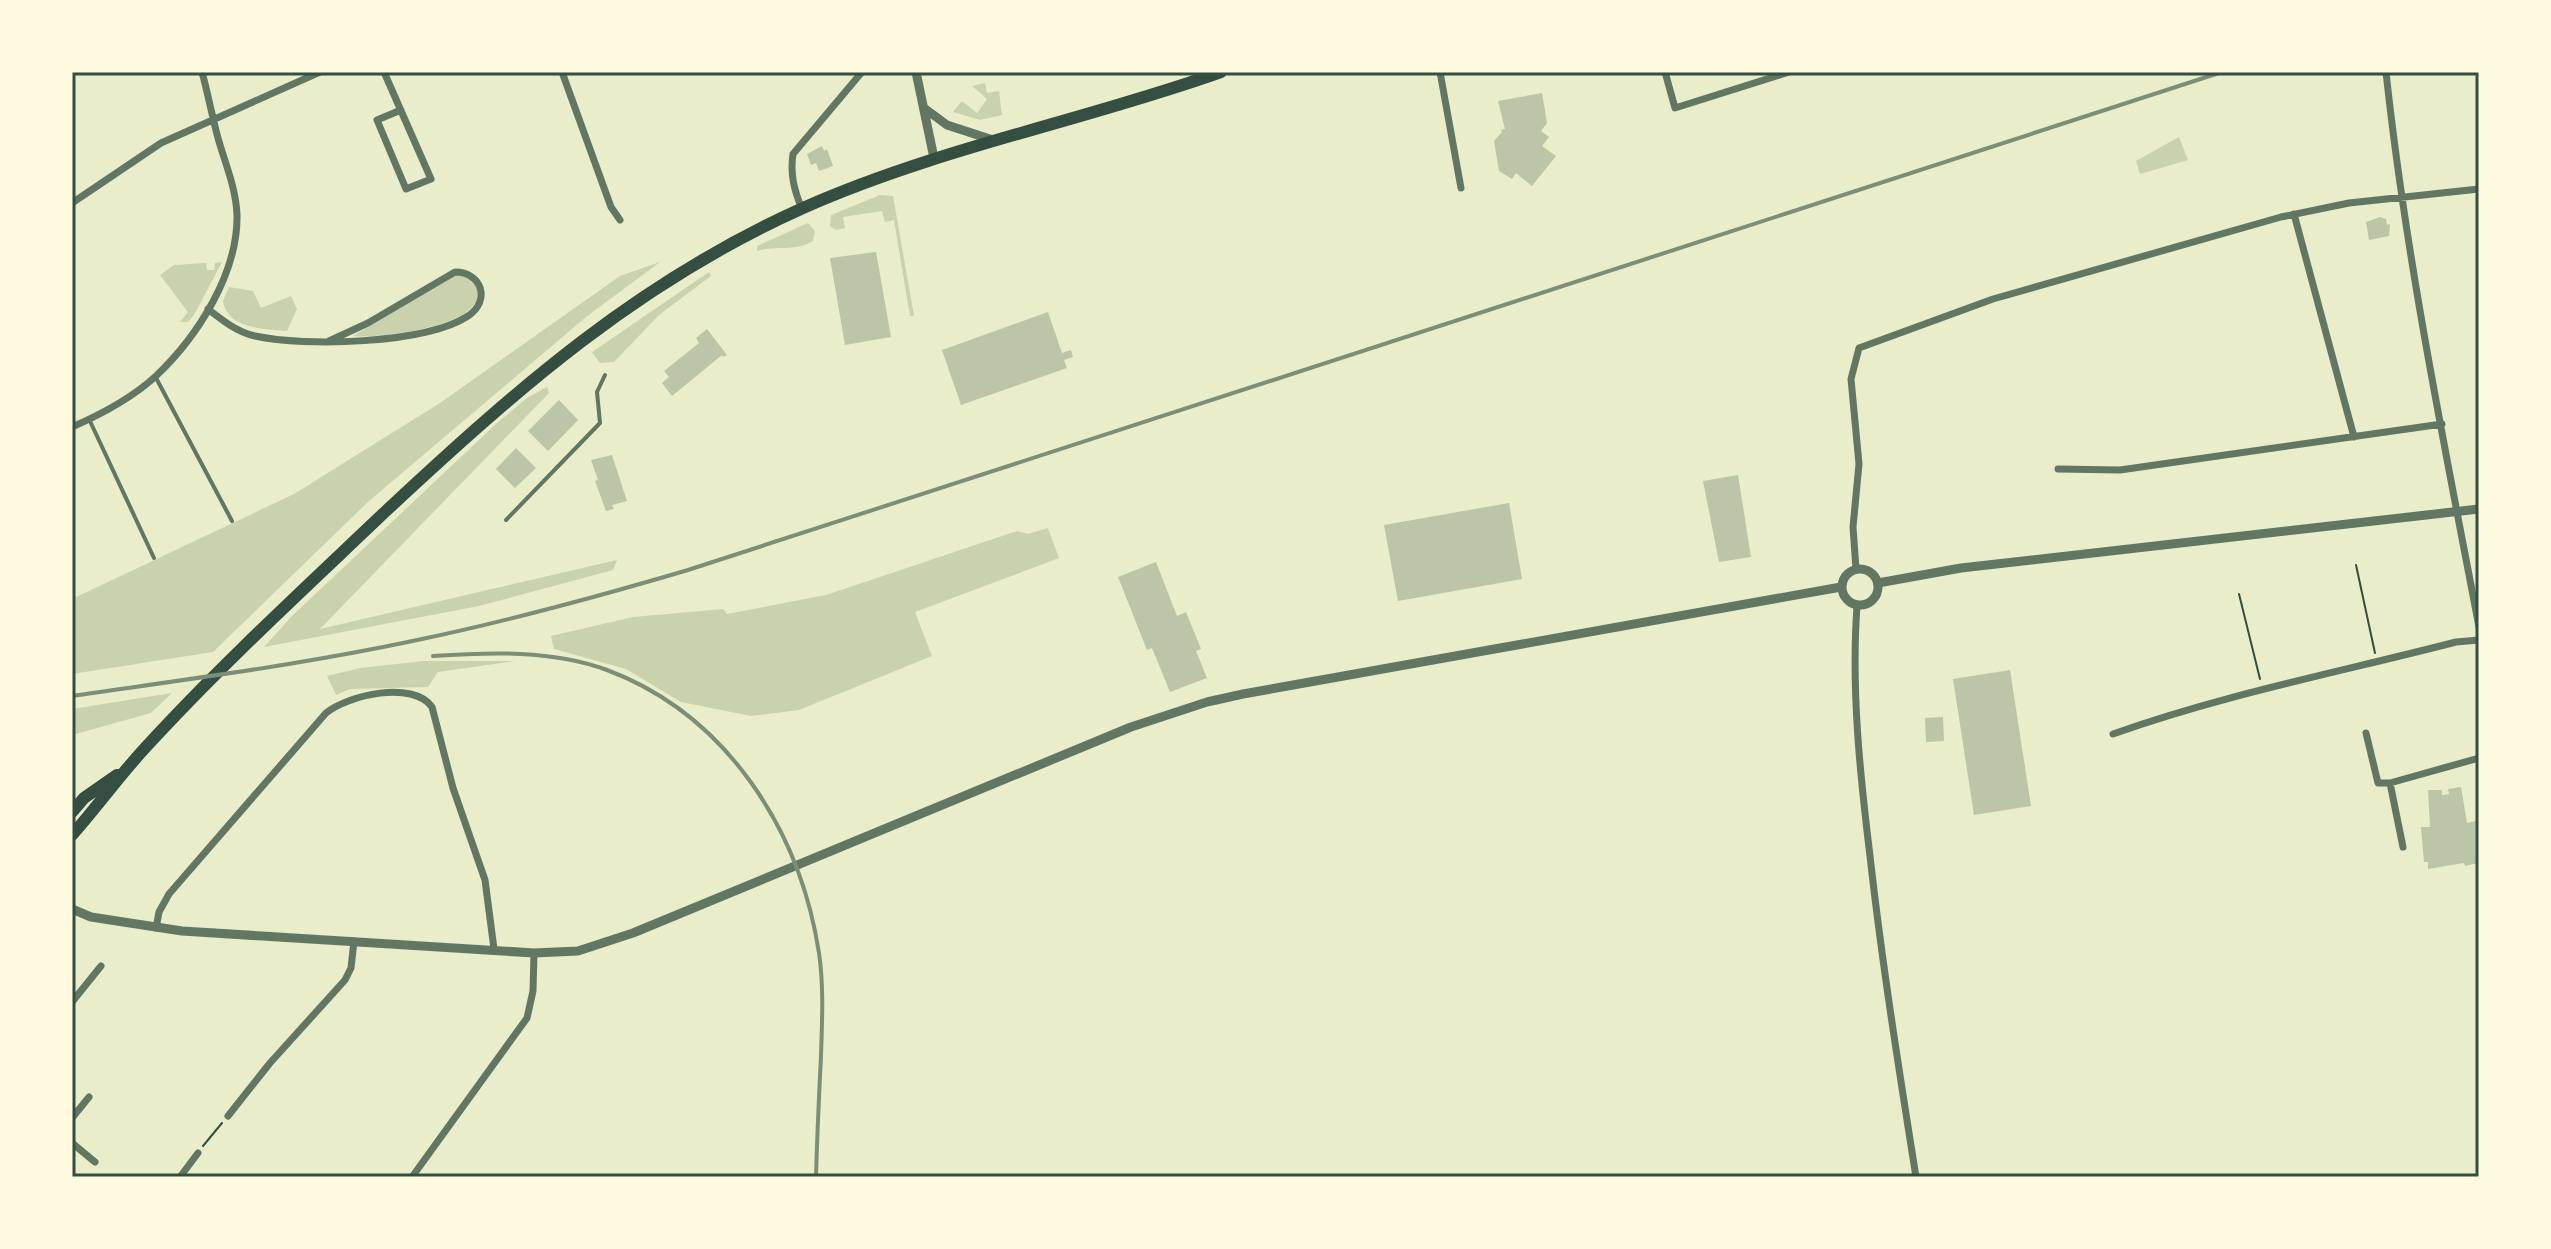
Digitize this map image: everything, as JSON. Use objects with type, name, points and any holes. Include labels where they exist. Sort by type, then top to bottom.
[{"type":"main road","points":[[72,835],[148,745],[246,645],[488,417],[571,348],[690,267],[730,243],[859,184],[934,158],[1118,106],[1221,72]]},
{"type":"main road","points":[[72,812],[84,798],[127,768]]},
{"type":"street","points":[[72,427],[131,395],[155,376],[183,345],[208,309],[229,265],[237,229],[235,195],[202,72]]},
{"type":"street","points":[[72,203],[161,143],[320,72]]},
{"type":"street","points":[[384,72],[401,110],[431,179],[406,189],[377,120],[401,110]]},
{"type":"street","points":[[562,72],[611,207],[620,220]]},
{"type":"street","points":[[802,209],[794,187],[791,168],[793,154],[862,72]]},
{"type":"street","points":[[916,72],[934,158]]},
{"type":"street","points":[[1440,72],[1461,188]]},
{"type":"street","points":[[1665,72],[1675,108],[1789,72]]},
{"type":"street","points":[[2386,72],[2402,196],[2479,627]]},
{"type":"street","points":[[924,108],[947,125],[994,141]]},
{"type":"street","points":[[1856,569],[1853,527],[1859,464],[1851,379],[1859,348],[2006,295],[2294,214],[2402,196],[2479,189]]},
{"type":"street","points":[[2294,214],[2354,437]]},
{"type":"street","points":[[208,309],[254,336],[329,341],[373,341],[442,327],[467,317],[477,308],[482,299],[482,290],[474,276],[455,272],[368,323],[329,341]]},
{"type":"street","points":[[2058,469],[2120,470],[2442,424]]},
{"type":"street","points":[[1878,583],[1961,568],[2479,509]]},
{"type":"street","points":[[1856,569],[1870,572],[1878,583],[1873,600],[1857,606],[1848,601],[1841,587],[1846,575],[1856,569]]},
{"type":"street","points":[[72,909],[91,917],[156,928],[534,953],[578,951],[606,944],[1131,727],[1207,702],[1323,678],[1841,587]]},
{"type":"street","points":[[1857,606],[1854,652],[1862,786],[1880,948],[1916,1177]]},
{"type":"street","points":[[2113,734],[2168,714],[2262,688],[2456,642],[2479,640]]},
{"type":"street","points":[[156,928],[159,912],[169,894],[326,713],[338,704],[358,697],[382,693],[406,694],[426,699],[432,707],[453,788],[485,880],[494,949]]},
{"type":"street","points":[[2366,733],[2378,783],[2390,783],[2479,758]]},
{"type":"street","points":[[2390,783],[2403,847]]},
{"type":"street","points":[[72,919],[91,917]]},
{"type":"street","points":[[228,1116],[270,1063],[345,980],[351,968],[354,941]]},
{"type":"street","points":[[412,1177],[527,1018],[533,991],[534,953]]},
{"type":"street","points":[[72,1002],[101,966]]},
{"type":"street","points":[[72,1118],[89,1097]]},
{"type":"street","points":[[72,1143],[95,1162]]},
{"type":"street","points":[[180,1177],[198,1153]]},
{"type":"lane","points":[[506,520],[600,423],[597,392],[605,375]]},
{"type":"lane","points":[[155,376],[232,521]]},
{"type":"lane","points":[[89,419],[154,558]]},
{"type":"path","points":[[2356,565],[2377,662]]},
{"type":"path","points":[[2239,594],[2262,688]]},
{"type":"path","points":[[198,1153],[228,1116]]},
{"type":"green space","points":[[985,83],[987,93],[999,91],[1002,115],[980,120],[953,112],[962,101],[977,113],[987,99],[972,86]]},
{"type":"green space","points":[[2179,137],[2188,160],[2140,174],[2136,161]]},
{"type":"green space","points":[[880,195],[893,196],[914,316],[910,316],[894,220],[885,222],[882,211],[843,217],[845,228],[836,230],[830,226],[831,215]]},
{"type":"green space","points":[[808,223],[815,231],[813,241],[799,246],[757,251],[757,246]]},
{"type":"green space","points":[[222,262],[194,315],[188,322],[180,322],[188,312],[160,275],[174,265],[206,263],[207,270],[214,270],[215,263]]},
{"type":"green space","points":[[660,262],[586,317],[369,501],[213,652],[72,674],[72,599],[294,494],[440,403],[620,276]]},
{"type":"green space","points":[[709,272],[711,276],[659,315],[614,362],[600,363],[592,352]]},
{"type":"green space","points":[[457,275],[469,278],[477,288],[476,301],[466,312],[450,321],[406,332],[353,336]]},
{"type":"green space","points":[[229,287],[253,291],[261,308],[291,296],[297,309],[287,331],[248,326],[231,317],[223,301]]},
{"type":"green space","points":[[547,387],[549,393],[320,629],[617,560],[613,570],[479,606],[264,647],[292,616],[497,423],[527,398]]},
{"type":"green space","points":[[1048,528],[1059,558],[915,612],[932,656],[799,710],[751,716],[681,702],[626,669],[554,649],[551,636],[633,617],[723,609],[727,614],[826,595],[1017,531],[1028,534]]},
{"type":"green space","points":[[424,661],[515,661],[438,672],[428,687],[350,689],[336,695],[327,676],[360,668]]},
{"type":"green space","points":[[172,693],[151,713],[72,735],[72,709]]},
{"type":"building","points":[[1542,93],[1547,123],[1541,131],[1549,137],[1542,146],[1556,156],[1532,186],[1516,173],[1512,179],[1499,171],[1494,141],[1505,129],[1498,101]]},
{"type":"building","points":[[822,146],[824,151],[827,149],[833,166],[819,171],[816,163],[811,165],[807,154]]},
{"type":"building","points":[[2380,217],[2386,219],[2387,225],[2390,224],[2389,236],[2369,240],[2366,222]]},
{"type":"building","points":[[876,252],[891,337],[845,345],[830,258]]},
{"type":"building","points":[[1048,312],[1062,353],[1071,350],[1073,357],[1064,360],[1067,368],[961,405],[942,350]]},
{"type":"building","points":[[707,329],[727,355],[722,355],[672,396],[662,383],[669,377],[664,371],[699,343],[696,338]]},
{"type":"building","points":[[559,400],[578,420],[548,451],[528,431]]},
{"type":"building","points":[[516,448],[536,468],[515,488],[496,469]]},
{"type":"building","points":[[612,455],[627,501],[612,505],[614,509],[606,511],[591,460]]},
{"type":"building","points":[[1738,475],[1751,557],[1719,562],[1703,481]]},
{"type":"building","points":[[1509,503],[1522,579],[1398,601],[1384,525]]},
{"type":"building","points":[[1156,562],[1177,616],[1186,612],[1201,649],[1196,651],[1207,678],[1170,692],[1152,648],[1147,650],[1118,577]]},
{"type":"building","points":[[2010,670],[2031,806],[1974,815],[1953,679]]},
{"type":"building","points":[[1943,717],[1944,741],[1926,742],[1925,718]]},
{"type":"building","points":[[2461,787],[2467,823],[2476,821],[2478,863],[2428,869],[2428,862],[2424,862],[2421,827],[2430,827],[2428,790],[2442,790],[2442,795],[2449,794],[2448,789]]},
{"type":"railway","points":[[72,696],[378,648],[523,616],[655,580],[2222,72]]},
{"type":"railway","points":[[433,656],[499,653],[543,656],[607,670],[650,690],[688,716],[722,747],[751,782],[775,821],[795,863],[819,953],[822,1017],[816,1177]]}]
